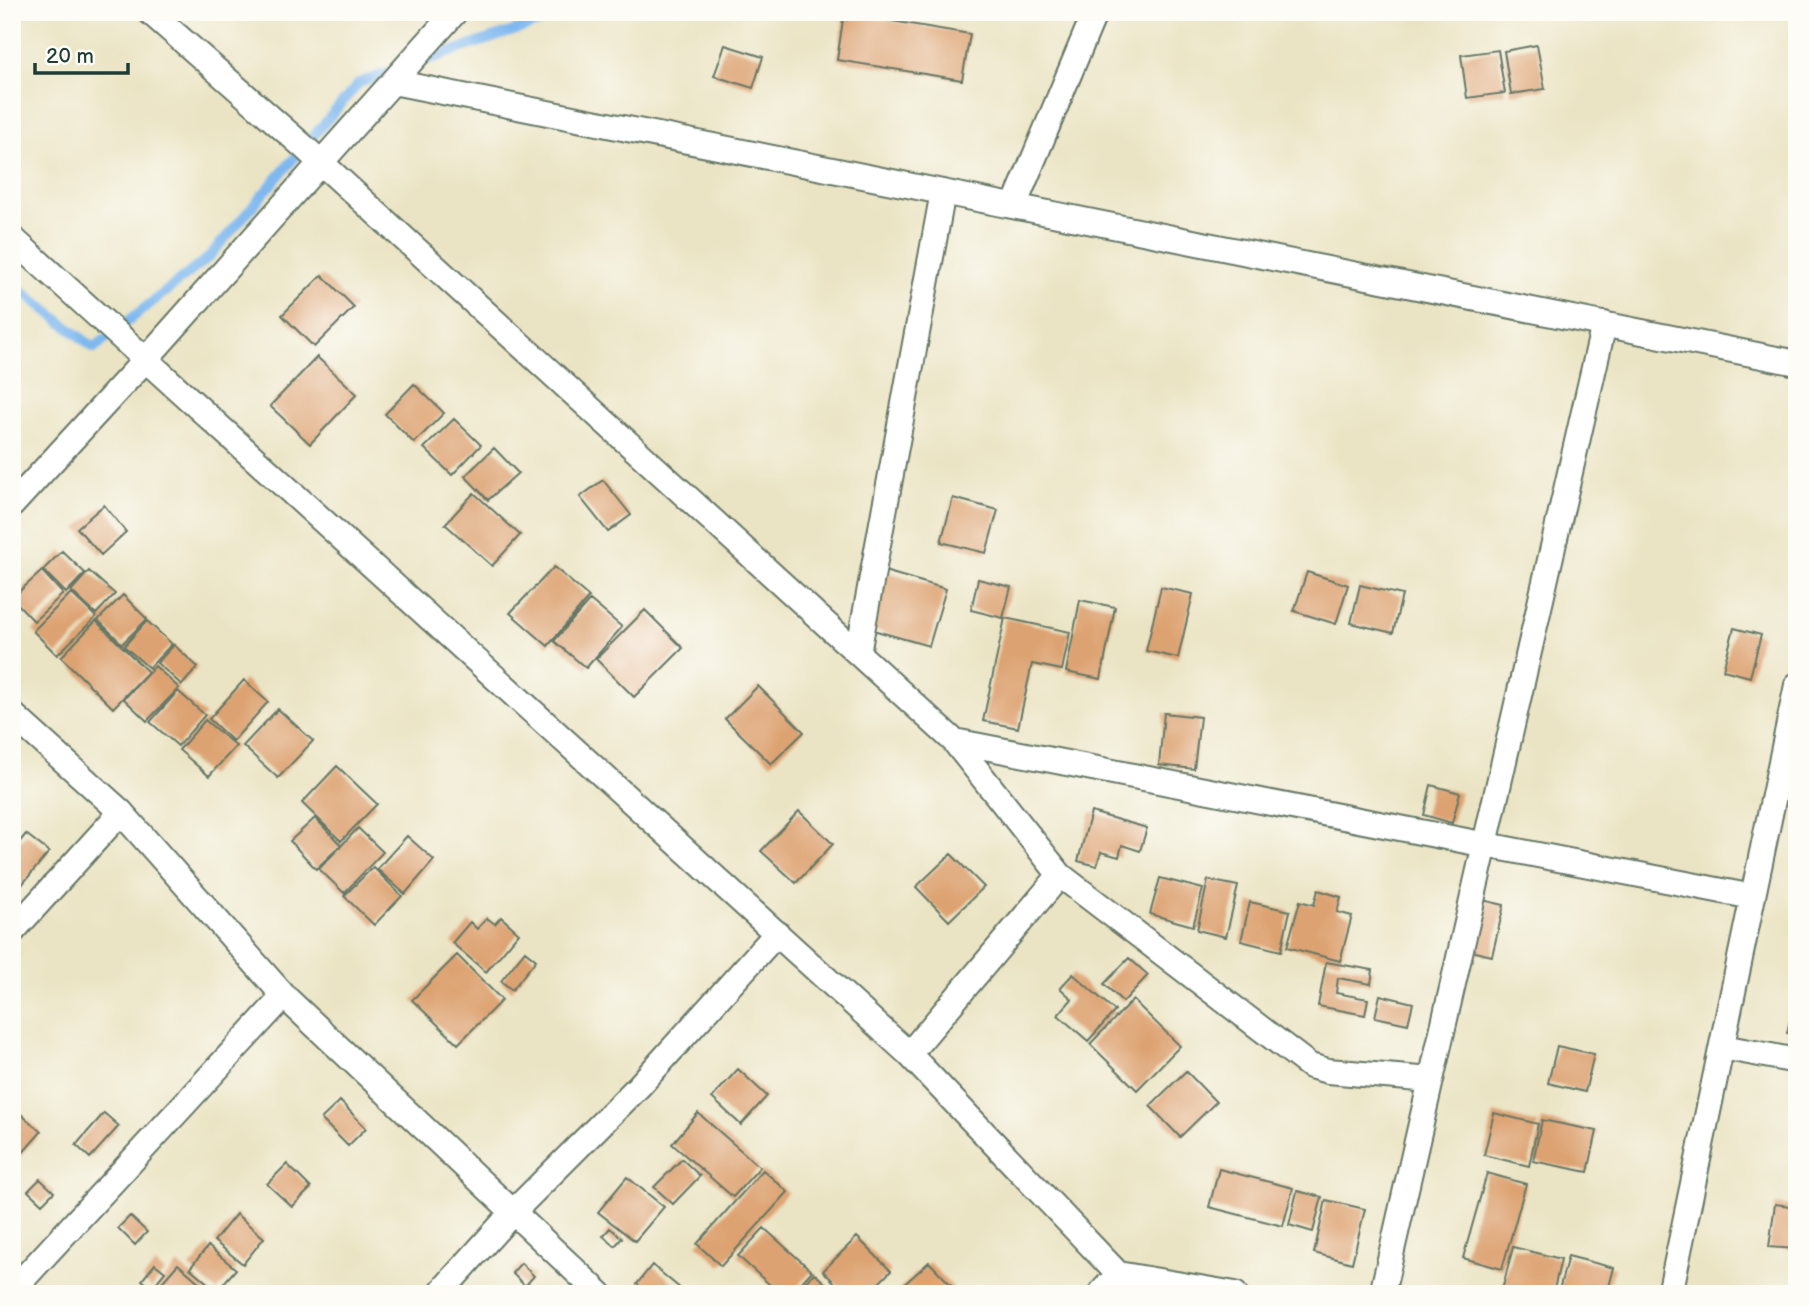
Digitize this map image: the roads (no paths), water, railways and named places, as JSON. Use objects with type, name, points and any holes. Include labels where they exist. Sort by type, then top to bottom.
[{"type":"street","points":[[150,12],[322,163],[954,741],[1060,875],[1310,1066],[1328,1071],[1431,1080]]},
{"type":"street","points":[[12,505],[455,12]]},
{"type":"street","points":[[1014,206],[1095,12]]},
{"type":"street","points":[[393,82],[1797,363]]},
{"type":"street","points":[[858,653],[943,192]]},
{"type":"street","points":[[12,238],[909,1054],[1118,1274],[1235,1294]]},
{"type":"street","points":[[1382,1294],[1604,324]]},
{"type":"street","points":[[1670,1294],[1796,696]]},
{"type":"street","points":[[12,714],[121,812],[284,996],[600,1294]]},
{"type":"street","points":[[954,741],[1753,897]]},
{"type":"street","points":[[12,932],[121,812]]},
{"type":"street","points":[[909,1054],[1060,875]]},
{"type":"street","points":[[439,1294],[514,1211],[639,1086],[777,933]]},
{"type":"street","points":[[12,1291],[284,996]]},
{"type":"street","points":[[1722,1047],[1797,1061]]},
{"type":"street","points":[[1100,1294],[1118,1274]]},
{"type":"waterway","points":[[418,63],[558,16],[585,12]]},
{"type":"waterway","points":[[12,283],[94,348],[208,258],[359,83],[393,71]]}]
